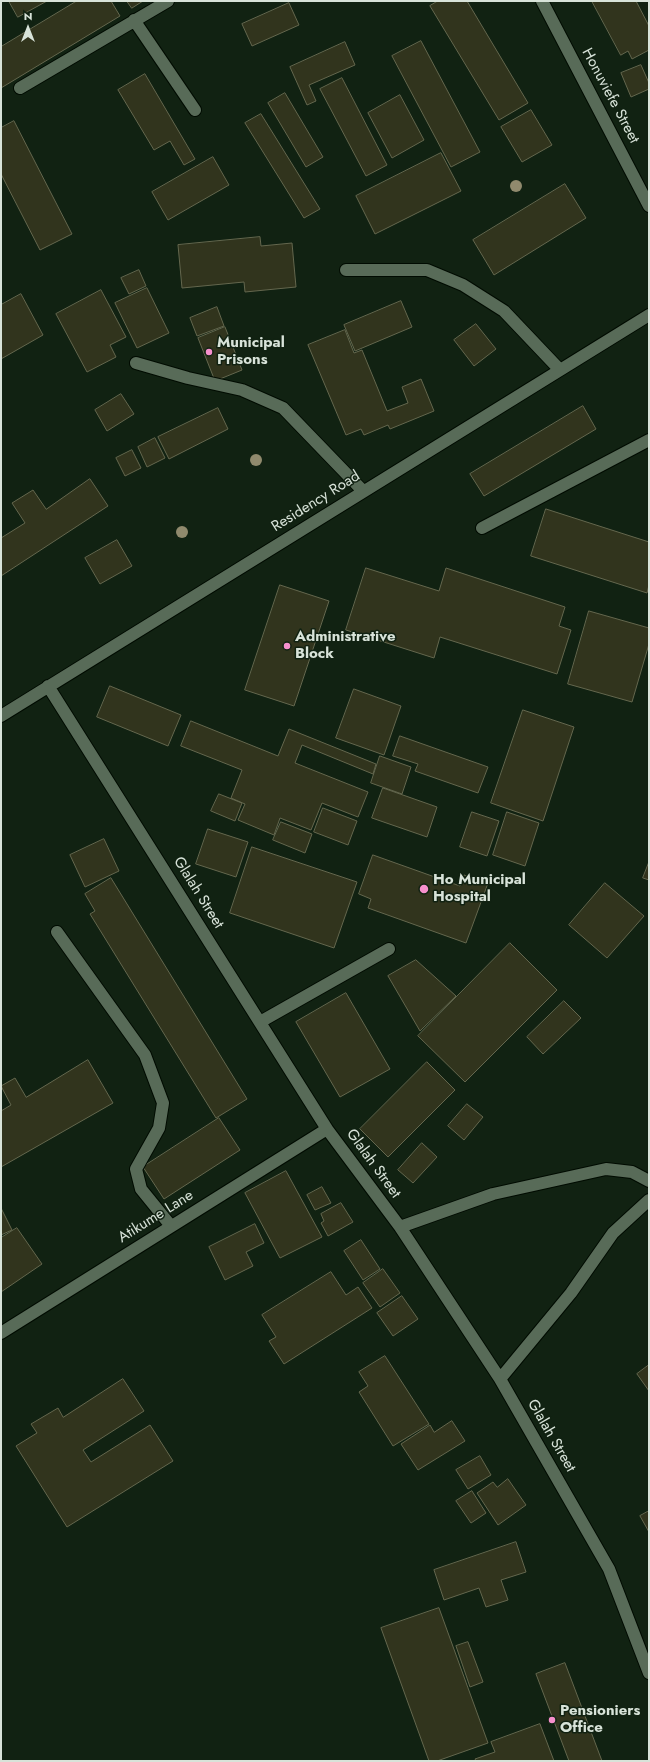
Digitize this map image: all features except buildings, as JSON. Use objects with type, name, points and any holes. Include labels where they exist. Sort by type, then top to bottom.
[{"type":"street","points":[[20,88],[168,1]]},
{"type":"street","name":"Honuviefe Street","points":[[542,1],[649,206]]},
{"type":"street","points":[[134,20],[195,110]]},
{"type":"street","points":[[346,270],[427,270],[463,285],[504,311],[560,370]]},
{"type":"street","name":"Residency Road","points":[[1,716],[649,315]]},
{"type":"street","points":[[136,363],[188,378],[242,390],[283,408],[363,491]]},
{"type":"street","points":[[482,528],[649,440]]},
{"type":"street","name":"Glalah Street","points":[[48,686],[328,1129],[400,1227],[500,1379],[609,1569],[649,1673]]},
{"type":"street","points":[[57,932],[145,1055],[163,1103],[159,1128],[136,1169],[141,1189],[171,1226]]},
{"type":"street","points":[[260,1022],[389,949]]},
{"type":"street","name":"Atikume Lane","points":[[1,1333],[328,1129]]},
{"type":"street","points":[[400,1227],[493,1194],[606,1169],[632,1172],[649,1181]]},
{"type":"street","points":[[500,1379],[571,1293],[613,1233],[649,1200]]},
{"type":"place","name":"Municipal Prisons","points":[[209,352]]},
{"type":"place","name":"Administrative Block","points":[[287,646]]},
{"type":"place","name":"Ho Municipal Hospital","points":[[424,889]]},
{"type":"place","name":"Pensioniers Office","points":[[552,1720]]}]
